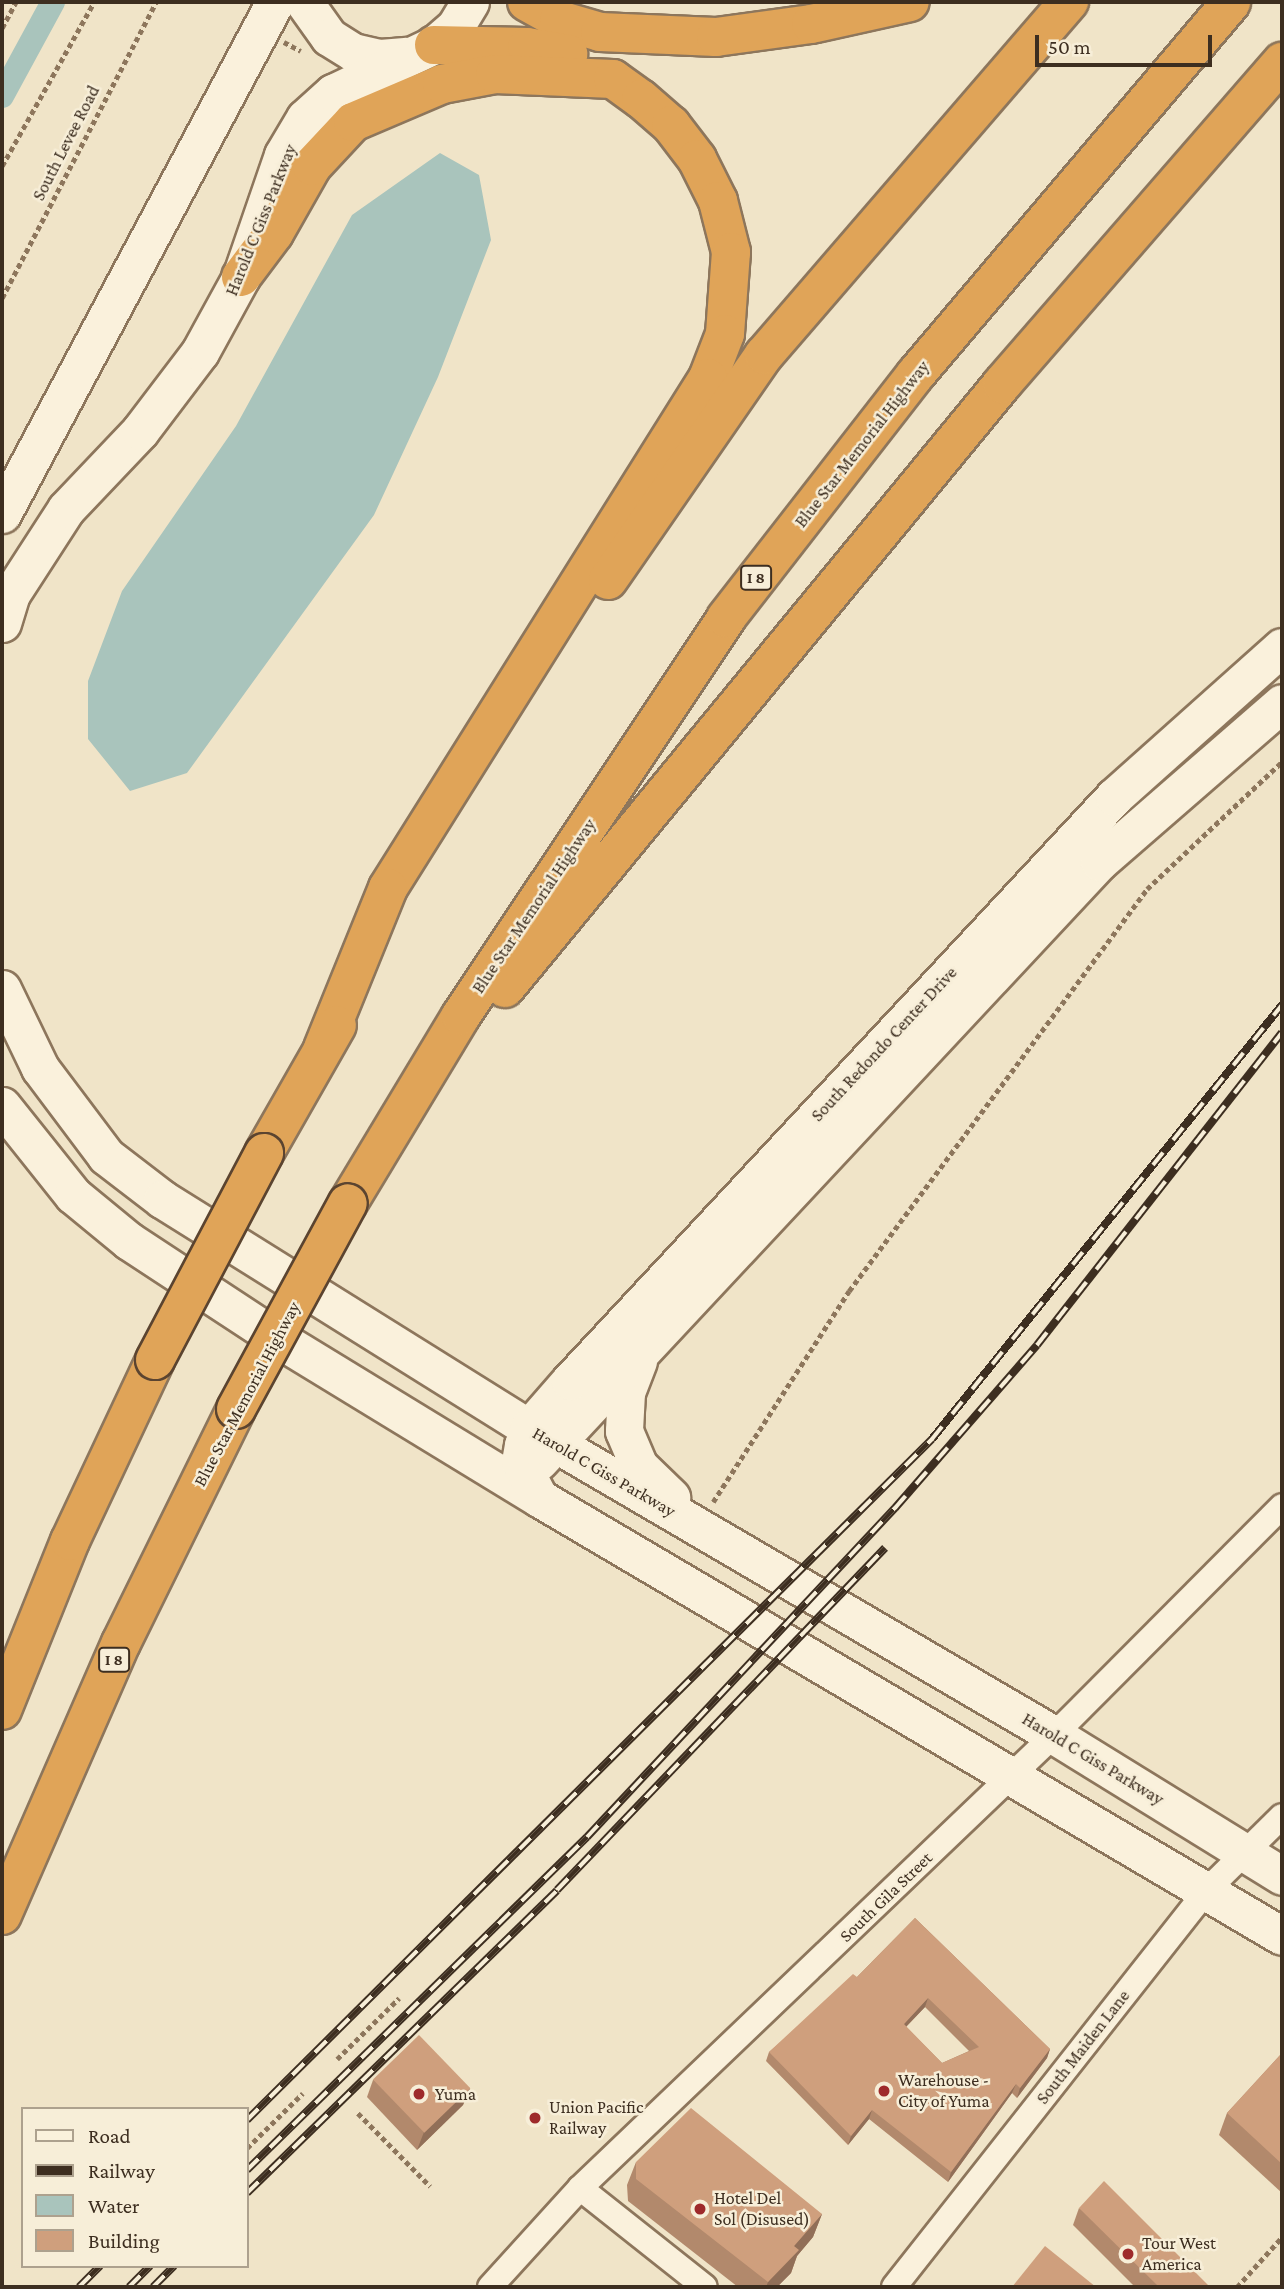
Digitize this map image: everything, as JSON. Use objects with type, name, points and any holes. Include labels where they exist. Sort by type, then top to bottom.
[{"type":"highway","points":[[527,2],[577,26],[716,37],[764,33],[910,2]]},
{"type":"highway","points":[[595,2],[661,34]]},
{"type":"highway","points":[[2,1710],[70,1541],[155,1360],[264,1153],[323,1048],[551,662],[764,355],[1069,2]]},
{"type":"highway","name":"Blue Star Memorial Highway","points":[[2,1915],[117,1653],[236,1409],[395,1122],[726,618],[916,374],[1231,2]]},
{"type":"highway","points":[[1156,89],[1243,2]]},
{"type":"highway","points":[[323,1048],[388,888],[708,378],[724,334],[731,252],[718,201],[698,159],[671,125],[613,79],[561,53],[527,47],[421,50]]},
{"type":"highway","points":[[395,1122],[1002,384],[1282,62]]},
{"type":"highway","points":[[241,277],[274,233],[312,166],[354,122],[442,84],[495,74],[613,79]]},
{"type":"main road","points":[[304,2],[328,37],[353,51],[380,58],[421,50]]},
{"type":"main road","name":"Harold C Giss Parkway","points":[[2,623],[11,593],[66,509],[148,421],[200,352],[241,277],[283,155],[305,118],[333,93],[421,50],[455,27],[470,2]]},
{"type":"main road","points":[[2,514],[275,19]]},
{"type":"main road","name":"South Redondo Center Drive","points":[[531,1483],[545,1457],[543,1437],[570,1381],[1114,797],[1282,647]]},
{"type":"main road","name":"South Redondo Center Drive","points":[[543,1437],[641,1353],[1099,862],[1282,703]]},
{"type":"main road","name":"Harold C Giss Parkway","points":[[2,989],[40,1068],[106,1156],[162,1199],[543,1437],[710,1520],[1282,1876]]},
{"type":"main road","points":[[2,1106],[73,1195],[129,1241],[473,1458],[531,1483],[1012,1776],[1282,1936]]},
{"type":"main road","points":[[641,1353],[626,1392],[623,1424],[630,1449],[639,1466],[710,1520]]},
{"type":"main road","points":[[468,1390],[532,1394],[570,1381]]},
{"type":"street","name":"South Gila Street","points":[[490,2287],[580,2188],[1012,1776],[1282,1506]]},
{"type":"street","name":"South Maiden Lane","points":[[894,2287],[1207,1890],[1282,1816]]},
{"type":"street","points":[[580,2188],[705,2287]]},
{"type":"path","points":[[2,28],[16,2]]},
{"type":"path","points":[[2,166],[94,2]]},
{"type":"path","name":"South Levee Road","points":[[2,298],[156,2]]},
{"type":"path","points":[[275,19],[306,59]]},
{"type":"path","points":[[710,1520],[849,1291],[1147,888],[1282,762]]},
{"type":"path","points":[[337,2059],[399,1998]]},
{"type":"path","points":[[248,2147],[303,2093]]},
{"type":"path","points":[[358,2113],[430,2186]]},
{"type":"path","points":[[1237,2287],[1282,2237]]},
{"type":"water","points":[[440,153],[479,175],[491,240],[438,377],[374,515],[187,773],[130,791],[88,739],[88,681],[122,591],[236,426],[352,215]]},
{"type":"building","points":[[915,1918],[1050,2049],[1020,2088],[1016,2084],[951,2172],[872,2110],[851,2136],[769,2052],[853,1974],[857,1977]],"holes":[[[928,1998],[979,2047],[942,2063],[904,2024]]]},
{"type":"building","name":"Yuma","points":[[419,2035],[470,2088],[424,2133],[373,2079]]},
{"type":"building","points":[[1282,2053],[1282,2164],[1227,2113]]},
{"type":"building","name":"Hotel Del Sol (Disused)","points":[[691,2108],[822,2214],[794,2246],[799,2250],[768,2282],[636,2179],[636,2162]]},
{"type":"building","points":[[1104,2181],[1210,2287],[1159,2287],[1079,2208]]},
{"type":"building","points":[[1045,2246],[1096,2287],[1012,2287]]},
{"type":"waterway","points":[[2,96],[53,2]]},
{"type":"railway","points":[[248,2119],[932,1439],[1282,1005]]},
{"type":"railway","points":[[248,2169],[587,1837],[895,1508],[1037,1345],[1282,1032]]},
{"type":"railway","points":[[248,2192],[557,1890],[885,1548]]},
{"type":"railway","points":[[79,2287],[98,2268]]},
{"type":"railway","points":[[129,2287],[148,2268]]},
{"type":"railway","points":[[153,2287],[172,2268]]},
{"type":"place","name":"Warehouse - City of Yuma","points":[[884,2091]]},
{"type":"place","name":"Yuma","points":[[419,2094]]},
{"type":"place","name":"Union Pacific Railway","points":[[535,2118]]},
{"type":"place","name":"Hotel Del Sol (Disused)","points":[[700,2209]]},
{"type":"place","name":"Tour West America","points":[[1128,2254]]}]
